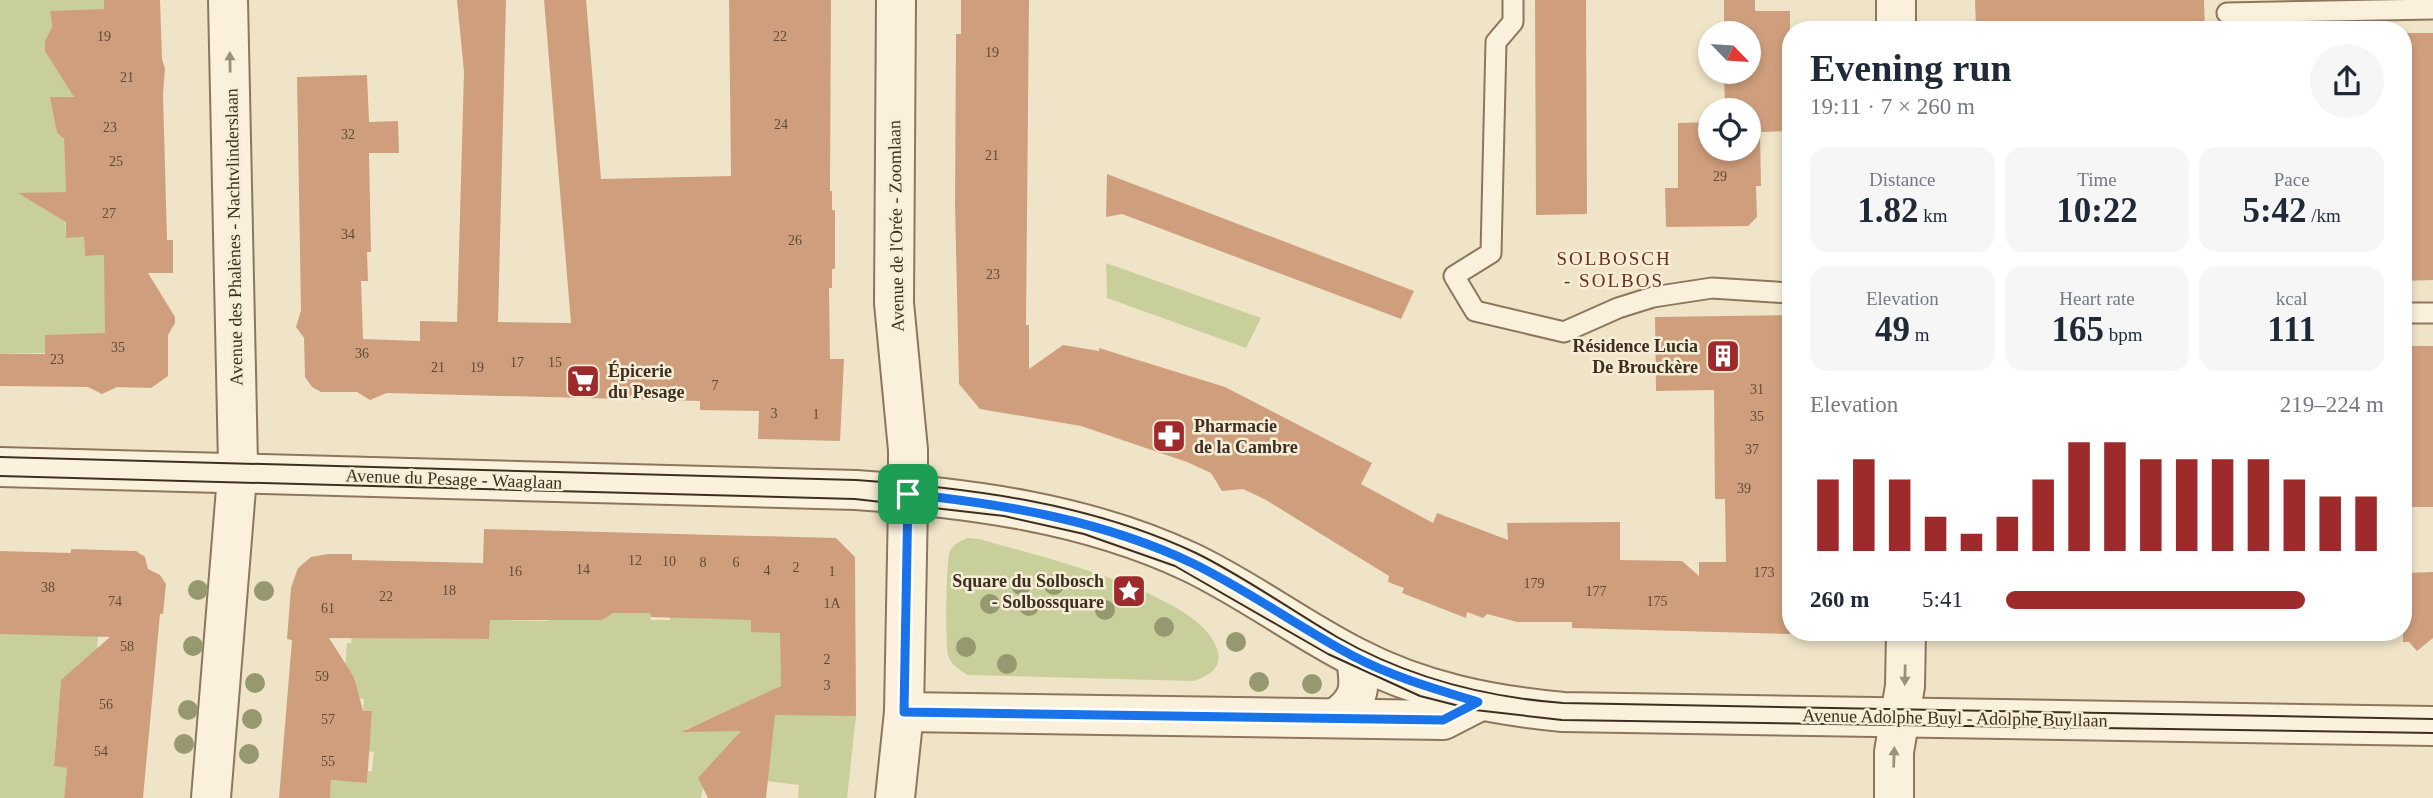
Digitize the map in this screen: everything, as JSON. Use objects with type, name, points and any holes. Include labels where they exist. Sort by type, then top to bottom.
[{"type":"street","name":"Avenue des Phalènes - Nachtvlinderslaan","points":[[211,798],[237,474],[228,0]]},
{"type":"street","name":"Avenue de l'Orée - Zoomlaan","points":[[896,0],[894,303],[908,450],[908,494]]},
{"type":"street","points":[[1896,0],[1896,21]]},
{"type":"street","name":"Avenue du Pesage - Waaglaan","points":[[0,467],[908,494]]},
{"type":"street","points":[[895,798],[904,712],[908,494],[1010,508],[1090,526],[1140,542],[1227,581],[1356,658],[1404,679],[1478,702]]},
{"type":"street","points":[[1894,798],[1894,752],[1905,686],[1906,641]]},
{"type":"street","points":[[1338,717],[1356,701],[1359,682],[1356,658]]},
{"type":"street","points":[[904,712],[1443,720],[1478,702]]},
{"type":"street","name":"Avenue Adolphe Buyl - Adolphe Buyllaan","points":[[1478,702],[1563,712],[2433,726]]},
{"type":"lane","points":[[1513,0],[1513,22],[1496,42],[1491,253],[1454,276],[1475,311],[1564,332],[1618,308],[1653,298],[1712,288],[1782,292]]},
{"type":"lane","points":[[2227,14],[2433,9]]},
{"type":"lane","points":[[2412,313],[2433,313]]},
{"type":"green space","points":[[0,0],[104,0],[104,9],[50,12],[52,29],[45,50],[82,96],[52,98],[57,133],[64,139],[66,192],[46,193],[65,218],[66,238],[84,237],[85,256],[104,255],[111,334],[45,335],[45,353],[0,354]]},
{"type":"green space","points":[[1106,263],[1261,318],[1246,348],[1107,298]]},
{"type":"green space","points":[[967,538],[1075,566],[1151,595],[1183,612],[1206,631],[1218,652],[1218,663],[1208,675],[1193,681],[967,675],[949,658],[946,620],[950,551]]},
{"type":"green space","points":[[547,608],[613,613],[650,611],[651,620],[670,620],[670,617],[717,619],[760,610],[856,716],[847,798],[798,798],[799,785],[732,777],[700,781],[703,786],[701,798],[330,798],[331,780],[367,783],[368,771],[372,771],[374,752],[364,751],[371,711],[363,711],[364,699],[354,698],[355,679],[352,673],[345,670],[347,643],[351,643],[353,627],[366,638],[489,639],[490,620],[547,621]],"holes":[[[758,697],[758,731],[684,730]]]},
{"type":"green space","points":[[99,624],[96,662],[61,680],[54,766],[67,768],[64,798],[0,798],[0,634]]},
{"type":"building","points":[[104,0],[160,0],[162,59],[165,69],[163,94],[167,240],[173,240],[173,273],[148,273],[175,317],[175,323],[168,335],[168,376],[151,388],[117,387],[102,394],[88,387],[0,386],[0,354],[45,354],[45,335],[105,333],[104,255],[85,256],[84,237],[66,238],[66,222],[18,193],[66,192],[64,139],[57,133],[50,97],[74,97],[45,51],[45,41],[52,27],[50,11],[104,9]]},
{"type":"building","points":[[457,0],[506,0],[498,322],[571,323],[544,0],[586,0],[601,179],[731,176],[729,0],[831,0],[830,191],[832,210],[835,210],[835,269],[832,269],[832,288],[829,288],[830,359],[844,359],[840,441],[758,439],[759,411],[700,410],[700,401],[387,393],[370,400],[357,392],[321,392],[312,387],[305,377],[304,338],[296,327],[301,310],[297,77],[367,75],[369,122],[398,121],[399,153],[369,153],[371,252],[367,252],[368,281],[361,281],[363,339],[420,341],[420,321],[457,322],[464,72]]},
{"type":"building","points":[[961,0],[1029,0],[1026,325],[1029,325],[1029,369],[1063,345],[1099,351],[1099,348],[1225,387],[1372,463],[1361,484],[1433,523],[1437,513],[1508,540],[1507,523],[1620,522],[1620,560],[1682,561],[1699,576],[1699,562],[1726,562],[1725,499],[1715,499],[1714,390],[1656,391],[1655,317],[1782,315],[1782,634],[1572,628],[1572,622],[1517,622],[1487,614],[1483,618],[1467,612],[1466,618],[1402,593],[1404,588],[1388,582],[1389,576],[1266,500],[1243,489],[1222,491],[1211,473],[1187,462],[1081,426],[980,409],[959,384],[955,204],[956,34],[961,34]]},
{"type":"building","points":[[1535,0],[1586,0],[1587,214],[1536,215]]},
{"type":"building","points":[[1724,0],[1755,0],[1755,11],[1790,11],[1790,21],[1782,21],[1782,131],[1761,132],[1761,98],[1725,98],[1724,84],[1761,84],[1761,21],[1724,21]]},
{"type":"building","points":[[1975,0],[2204,0],[2205,21],[1976,21]]},
{"type":"building","points":[[2412,33],[2433,33],[2433,280],[2412,281]]},
{"type":"building","points":[[1698,122],[1698,161],[1761,161],[1761,186],[1756,186],[1757,217],[1748,226],[1666,227],[1665,188],[1678,188],[1678,123]]},
{"type":"building","points":[[1107,174],[1414,291],[1401,319],[1122,214],[1106,217]]},
{"type":"building","points":[[2412,346],[2433,346],[2433,507],[2412,507]]},
{"type":"building","points":[[484,529],[836,538],[855,557],[856,716],[775,715],[766,798],[708,798],[698,778],[741,731],[681,732],[781,686],[780,633],[751,632],[751,620],[613,613],[602,620],[490,620],[489,639],[329,638],[354,677],[363,711],[372,711],[367,783],[331,780],[330,798],[279,798],[292,640],[287,639],[291,588],[298,568],[311,557],[328,554],[352,554],[352,560],[483,563]]},
{"type":"building","points":[[71,549],[136,551],[145,557],[148,569],[160,575],[166,584],[163,614],[160,614],[143,798],[64,798],[67,768],[54,766],[61,680],[110,637],[0,634],[0,551],[71,553]]},
{"type":"building","points":[[2433,572],[2433,638],[2417,651],[2409,642],[2403,642],[2412,641],[2412,573]]},
{"type":"tram line","points":[[0,457],[856,480],[986,493],[1072,510],[1156,536],[1214,562],[1337,637],[1391,663],[1446,683],[1533,700],[1563,703],[2433,719]]},
{"type":"tram line","points":[[0,476],[855,499],[1004,516],[1084,534],[1175,566],[1328,654],[1420,696],[1475,710],[1562,720],[2433,733]]},
{"type":"place","name":"Résidence Lucia De Brouckère","points":[[1723,356]]},
{"type":"place","name":"Épicerie du Pesage","points":[[583,381]]},
{"type":"place","name":"Pharmacie de la Cambre","points":[[1169,436]]},
{"type":"place","name":"Square du Solbosch - Solbossquare","points":[[1129,591]]},
{"type":"district","name":"SOLBOSCH - SOLBOS","points":[[1614,269]]},
{"type":"route","points":[[908,494],[1010,508],[1090,526],[1128,538],[1190,562],[1227,581],[1356,658],[1395,676],[1478,702],[1443,720],[904,712],[908,494]]}]
